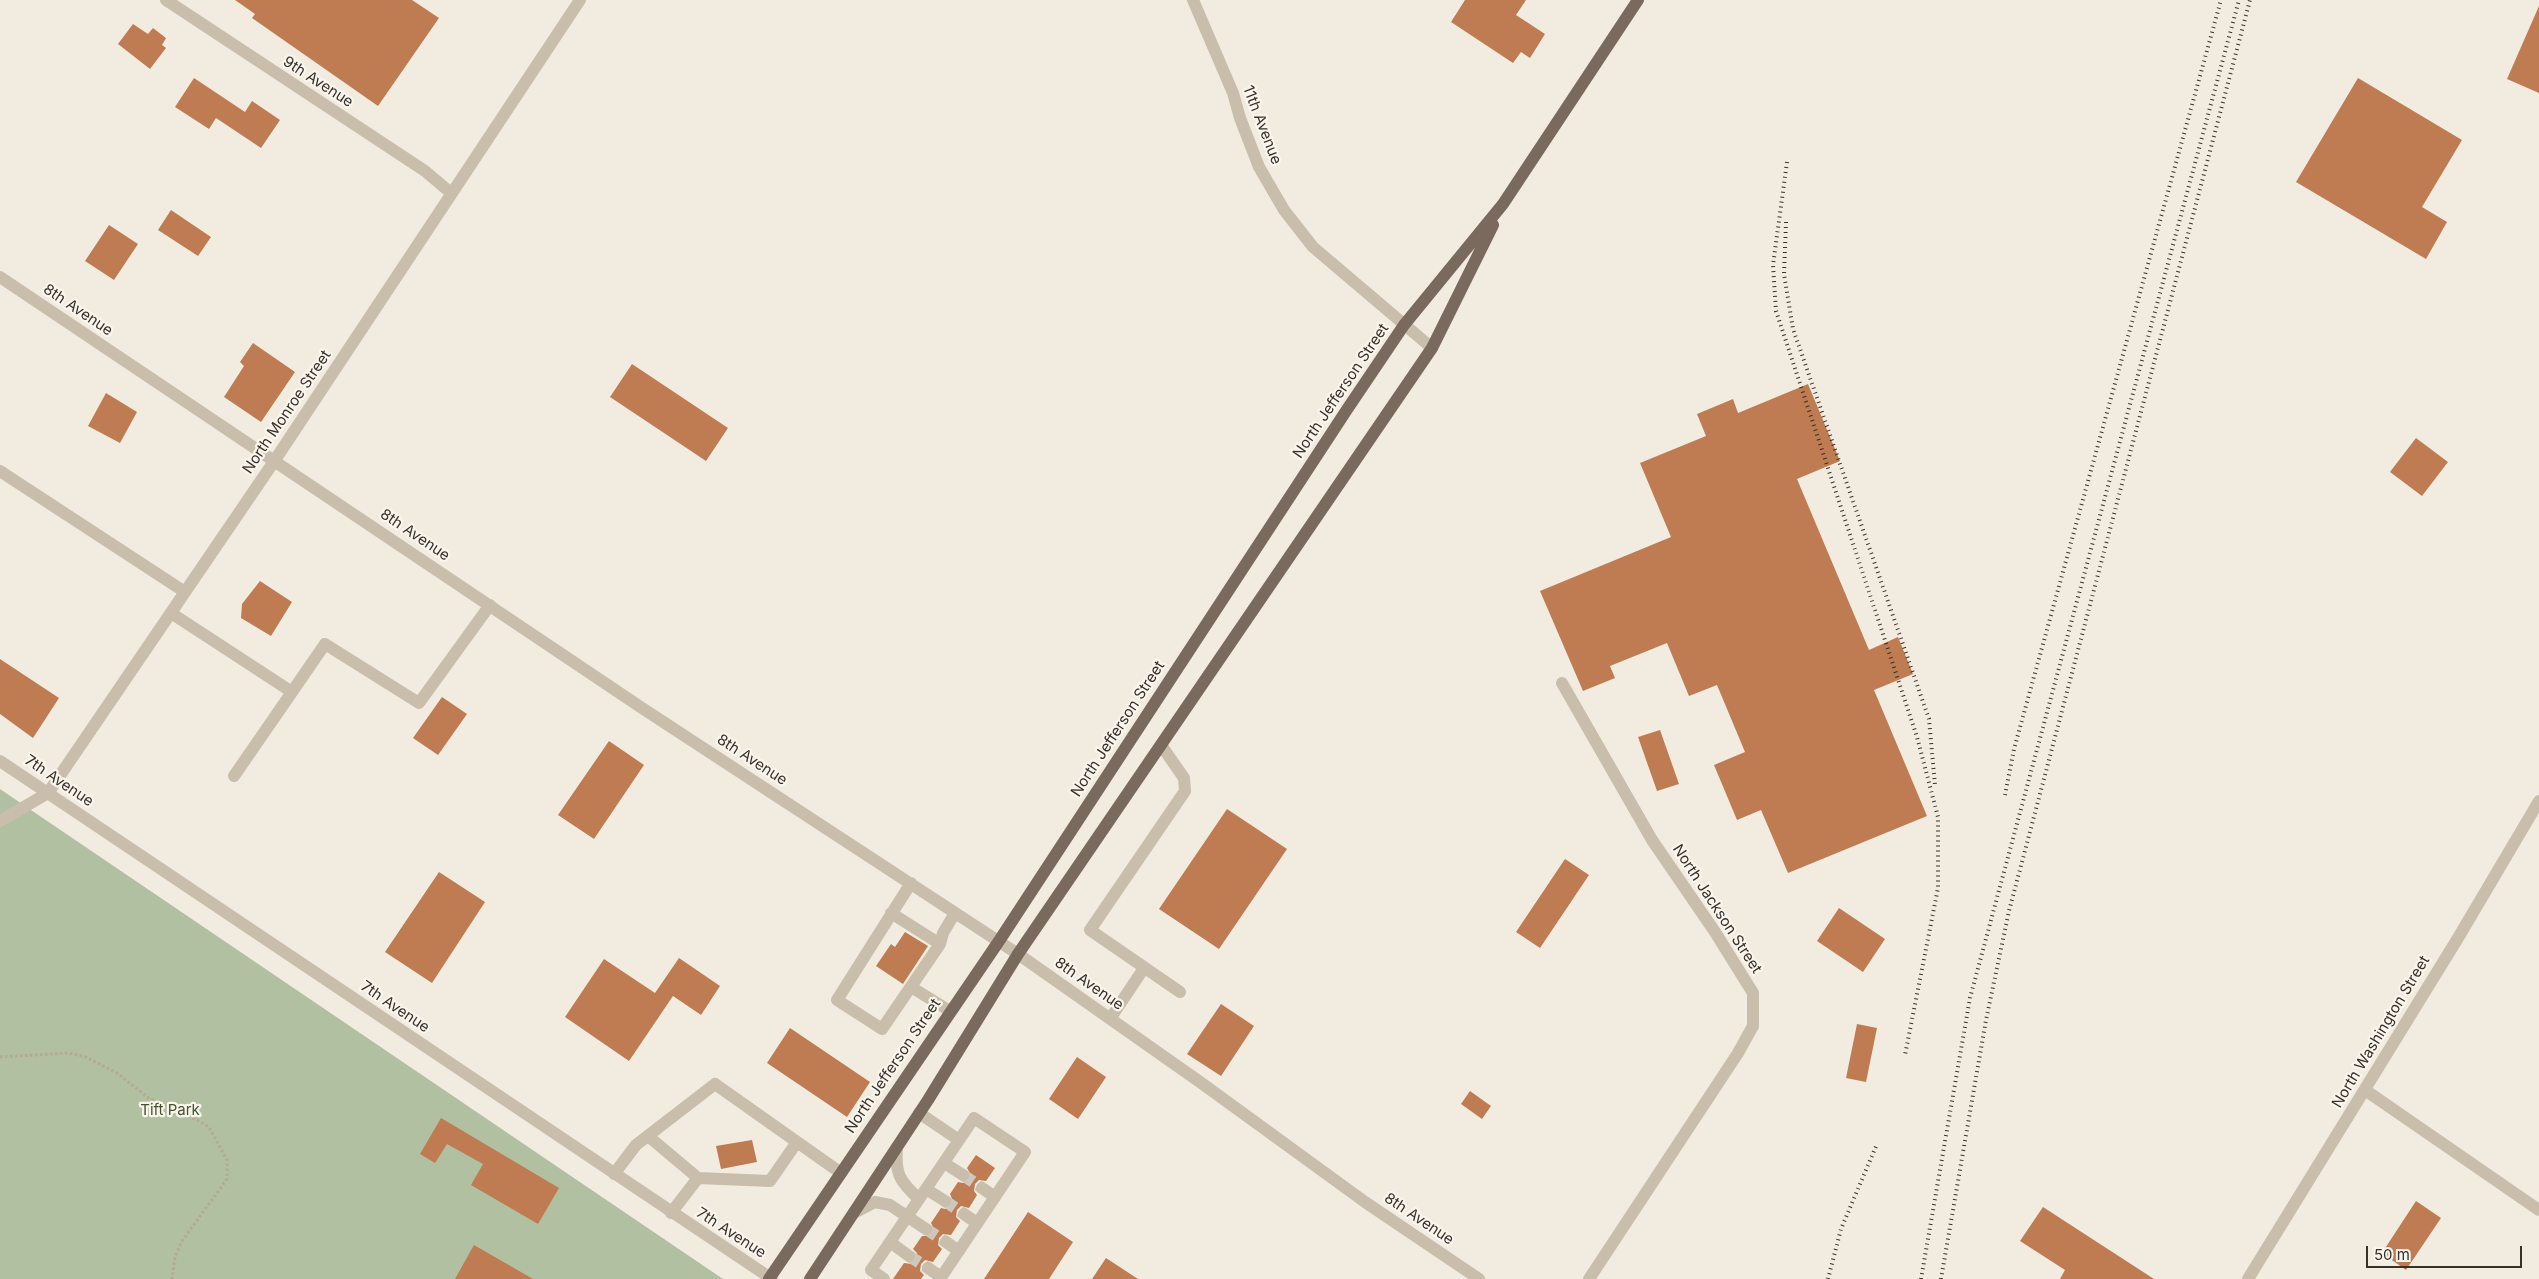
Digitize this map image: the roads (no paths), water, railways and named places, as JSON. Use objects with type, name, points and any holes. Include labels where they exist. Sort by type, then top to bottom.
[{"type":"main road","name":"North Jefferson Street","points":[[770,1278],[999,941],[1404,325],[1503,204],[1638,0]]},
{"type":"main road","name":"North Jefferson Street","points":[[810,1279],[919,1113],[1018,954],[1432,348],[1503,204]]},
{"type":"street","name":"9th Avenue","points":[[166,0],[425,172],[451,193]]},
{"type":"street","name":"North Monroe Street","points":[[0,821],[48,794],[275,460],[580,0]]},
{"type":"street","name":"11th Avenue","points":[[1193,0],[1233,93],[1256,159],[1284,210],[1313,247],[1432,348]]},
{"type":"street","name":"8th Avenue","points":[[0,277],[642,708],[999,941],[1365,1202],[1479,1279]]},
{"type":"street","points":[[0,471],[185,592]]},
{"type":"street","points":[[234,776],[325,644],[419,703],[490,605]]},
{"type":"street","points":[[171,612],[292,692]]},
{"type":"street","name":"North Jackson Street","points":[[1562,683],[1652,840],[1752,993],[1753,1026],[1742,1046],[1589,1279]]},
{"type":"street","points":[[1161,745],[1184,778],[1185,791],[1090,930],[1180,992]]},
{"type":"street","name":"7th Avenue","points":[[0,761],[770,1278]]},
{"type":"street","name":"North Washington Street","points":[[2248,1279],[2365,1090],[2539,801]]},
{"type":"street","points":[[911,883],[837,1000],[882,1029],[940,944],[943,933],[955,913]]},
{"type":"street","points":[[891,914],[940,944]]},
{"type":"street","points":[[1110,1019],[1144,968]]},
{"type":"street","points":[[911,987],[950,1012]]},
{"type":"street","points":[[614,1174],[636,1145],[715,1084],[841,1173]]},
{"type":"street","points":[[2365,1090],[2539,1210]]},
{"type":"street","points":[[919,1113],[959,1140]]},
{"type":"street","points":[[884,1279],[871,1270],[974,1118],[1025,1152],[941,1278],[928,1268]]},
{"type":"street","points":[[648,1136],[698,1178],[770,1181],[797,1142]]},
{"type":"street","points":[[897,1147],[896,1166],[903,1184],[922,1194],[945,1201]]},
{"type":"street","points":[[944,1162],[963,1175]]},
{"type":"street","points":[[671,1213],[698,1178]]},
{"type":"street","points":[[982,1188],[995,1197]]},
{"type":"street","points":[[854,1213],[875,1202],[890,1205],[926,1230]]},
{"type":"street","points":[[964,1214],[977,1223]]},
{"type":"street","points":[[890,1242],[909,1256]]},
{"type":"street","points":[[946,1242],[959,1251]]},
{"type":"tunnel","points":[[963,1175],[982,1188]]},
{"type":"tunnel","points":[[945,1201],[964,1214]]},
{"type":"tunnel","points":[[926,1229],[946,1242]]},
{"type":"tunnel","points":[[909,1256],[928,1268]]},
{"type":"railway","points":[[2005,795],[2014,749],[2221,0]]},
{"type":"railway","points":[[1921,1279],[1970,998],[2239,0]]},
{"type":"railway","points":[[1941,1279],[1986,1020],[2009,911],[2250,0]]},
{"type":"railway","points":[[1787,162],[1773,265],[1776,311],[1917,737],[1938,817],[1938,888],[1905,1055]]},
{"type":"railway","points":[[1786,222],[1784,274],[1793,329],[1929,719],[1935,785]]},
{"type":"railway","points":[[1828,1279],[1841,1229],[1877,1144]]},
{"type":"park label","name":"Tift Park","points":[[170,1110]]}]
